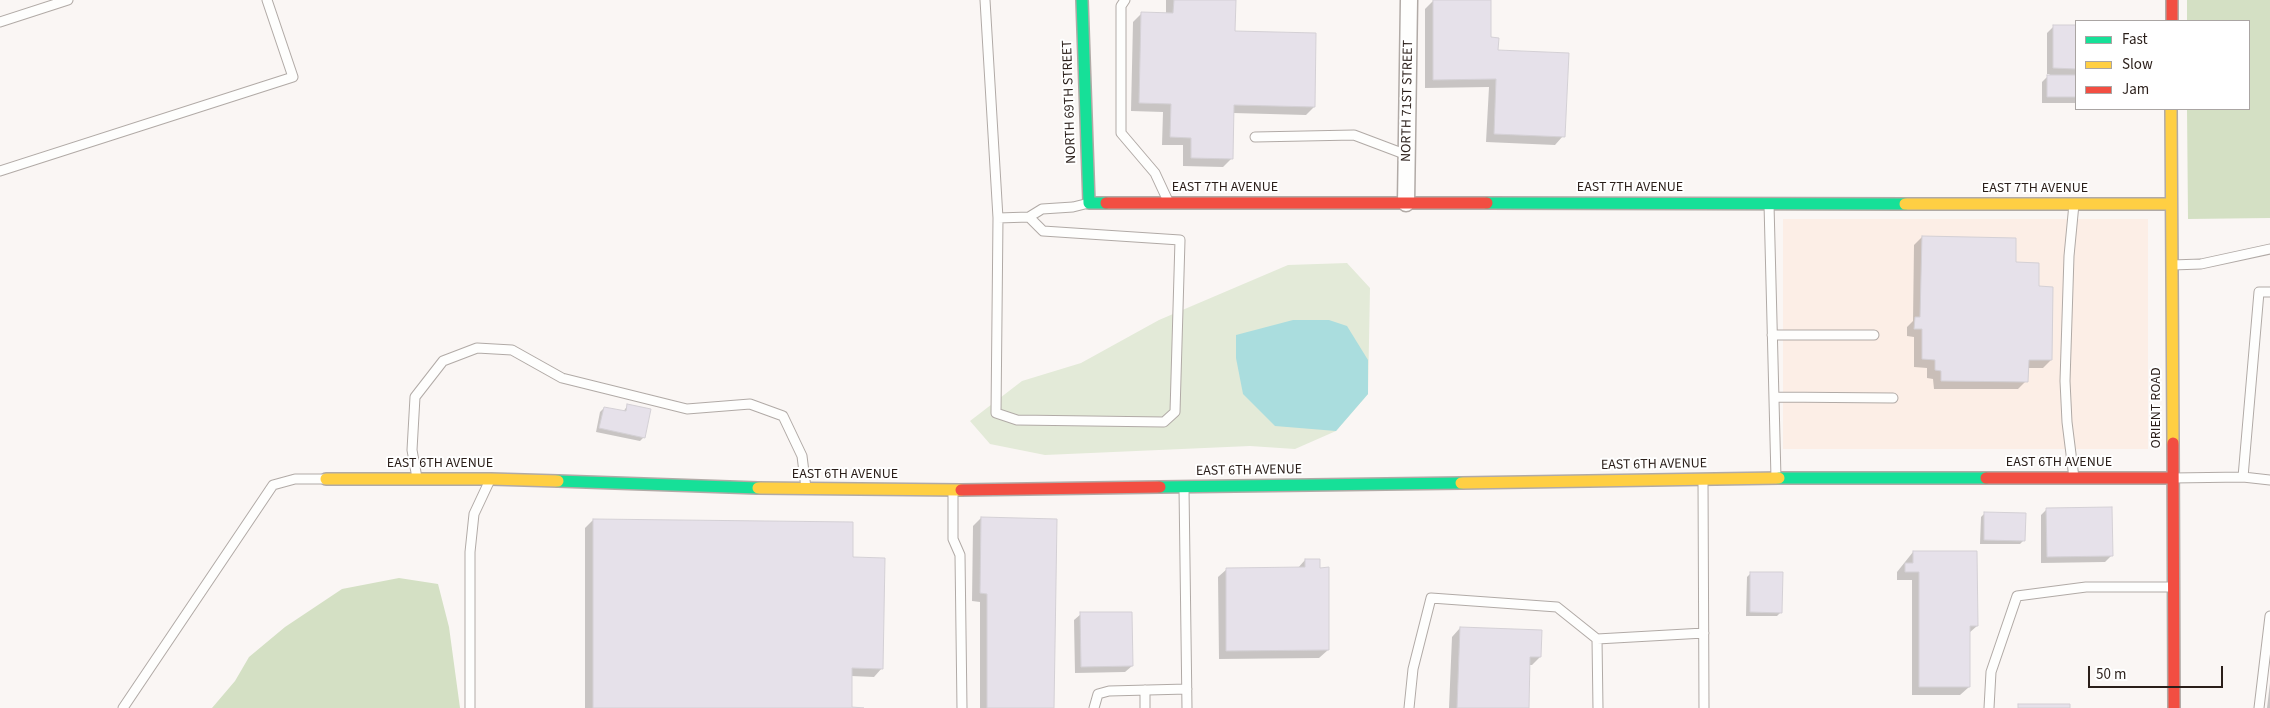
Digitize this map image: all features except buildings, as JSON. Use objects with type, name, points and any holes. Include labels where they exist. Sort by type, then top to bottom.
[{"type":"street","name":"NORTH 69TH STREET","points":[[1082,0],[1089,203]]},
{"type":"street","name":"NORTH 71ST STREET","points":[[1406,203],[1409,0]]},
{"type":"street","points":[[2172,0],[2172,20]]},
{"type":"street","name":"ORIENT ROAD","points":[[2171,110],[2174,708]]},
{"type":"street","name":"EAST 7TH AVENUE","points":[[1089,203],[2171,204]]},
{"type":"street","name":"EAST 6TH AVENUE","points":[[326,479],[491,479],[806,490],[953,490],[1776,478],[2173,478]]},
{"type":"lane","points":[[0,22],[68,0]]},
{"type":"lane","points":[[0,171],[293,77],[267,0]]},
{"type":"lane","points":[[985,0],[998,218],[996,413],[1017,420],[1164,422],[1175,412],[1180,240],[1043,231],[1029,217]]},
{"type":"lane","points":[[1126,0],[1121,6],[1122,133],[1155,173],[1168,203]]},
{"type":"lane","points":[[1255,137],[1354,135],[1407,156]]},
{"type":"lane","points":[[998,218],[1029,217],[1042,209],[1073,207],[1089,203]]},
{"type":"lane","points":[[1769,204],[1776,478]]},
{"type":"lane","points":[[2074,204],[2069,256],[2065,381],[2067,422],[2074,478]]},
{"type":"lane","points":[[2171,265],[2201,264],[2270,249]]},
{"type":"lane","points":[[2243,477],[2259,292],[2270,292]]},
{"type":"lane","points":[[1772,335],[1874,335]]},
{"type":"lane","points":[[417,479],[412,450],[415,397],[443,361],[477,348],[512,350],[562,378],[687,409],[750,404],[783,416],[802,456],[806,490]]},
{"type":"lane","points":[[1774,397],[1893,398]]},
{"type":"lane","points":[[2173,478],[2243,477],[2267,480],[2270,488]]},
{"type":"lane","points":[[123,708],[273,486],[295,479],[326,479]]},
{"type":"lane","points":[[470,708],[470,552],[474,514],[491,479]]},
{"type":"lane","points":[[1703,479],[1704,708]]},
{"type":"lane","points":[[1184,487],[1187,708]]},
{"type":"lane","points":[[953,490],[953,540],[960,555],[962,708]]},
{"type":"lane","points":[[1989,708],[1991,672],[2017,596],[2086,587],[2173,587]]},
{"type":"lane","points":[[1409,708],[1413,669],[1431,598],[1557,607],[1597,638],[1704,633]]},
{"type":"lane","points":[[2258,708],[2270,616]]},
{"type":"lane","points":[[1597,638],[1598,708]]},
{"type":"lane","points":[[1094,708],[1098,694],[1109,691],[1187,689]]},
{"type":"lane","points":[[1144,690],[1145,708]]},
{"type":"shaded area","points":[[1783,219],[2148,219],[2148,449],[1783,449]]},
{"type":"green space","points":[[2187,0],[2270,0],[2270,218],[2188,219],[2187,110],[2250,110],[2250,20],[2187,20]]},
{"type":"green space","points":[[1347,263],[1370,288],[1368,394],[1336,431],[1295,449],[1250,446],[1045,455],[990,444],[970,421],[1022,381],[1081,363],[1159,320],[1288,265]]},
{"type":"green space","points":[[399,578],[438,584],[449,627],[460,708],[212,708],[235,681],[249,657],[285,627],[342,589]]},
{"type":"water","points":[[1293,320],[1329,320],[1347,326],[1368,360],[1368,394],[1336,431],[1275,426],[1243,394],[1236,358],[1236,335]]},
{"type":"traffic: fast","points":[[1082,0],[1089,203],[1106,203]]},
{"type":"traffic: fast","points":[[1487,203],[1905,204]]},
{"type":"traffic: fast","points":[[1779,478],[1986,478]]},
{"type":"traffic: fast","points":[[558,481],[758,488]]},
{"type":"traffic: fast","points":[[1160,487],[1461,483]]},
{"type":"traffic: slow","points":[[2171,110],[2173,443]]},
{"type":"traffic: slow","points":[[1905,204],[2171,204]]},
{"type":"traffic: slow","points":[[1461,483],[1779,478]]},
{"type":"traffic: slow","points":[[326,479],[558,481]]},
{"type":"traffic: slow","points":[[758,488],[961,490]]},
{"type":"traffic: jam","points":[[2172,0],[2172,20]]},
{"type":"traffic: jam","points":[[1106,203],[1487,203]]},
{"type":"traffic: jam","points":[[2173,443],[2174,708]]},
{"type":"traffic: jam","points":[[1986,478],[2173,478]]},
{"type":"traffic: jam","points":[[961,490],[1160,487]]}]
